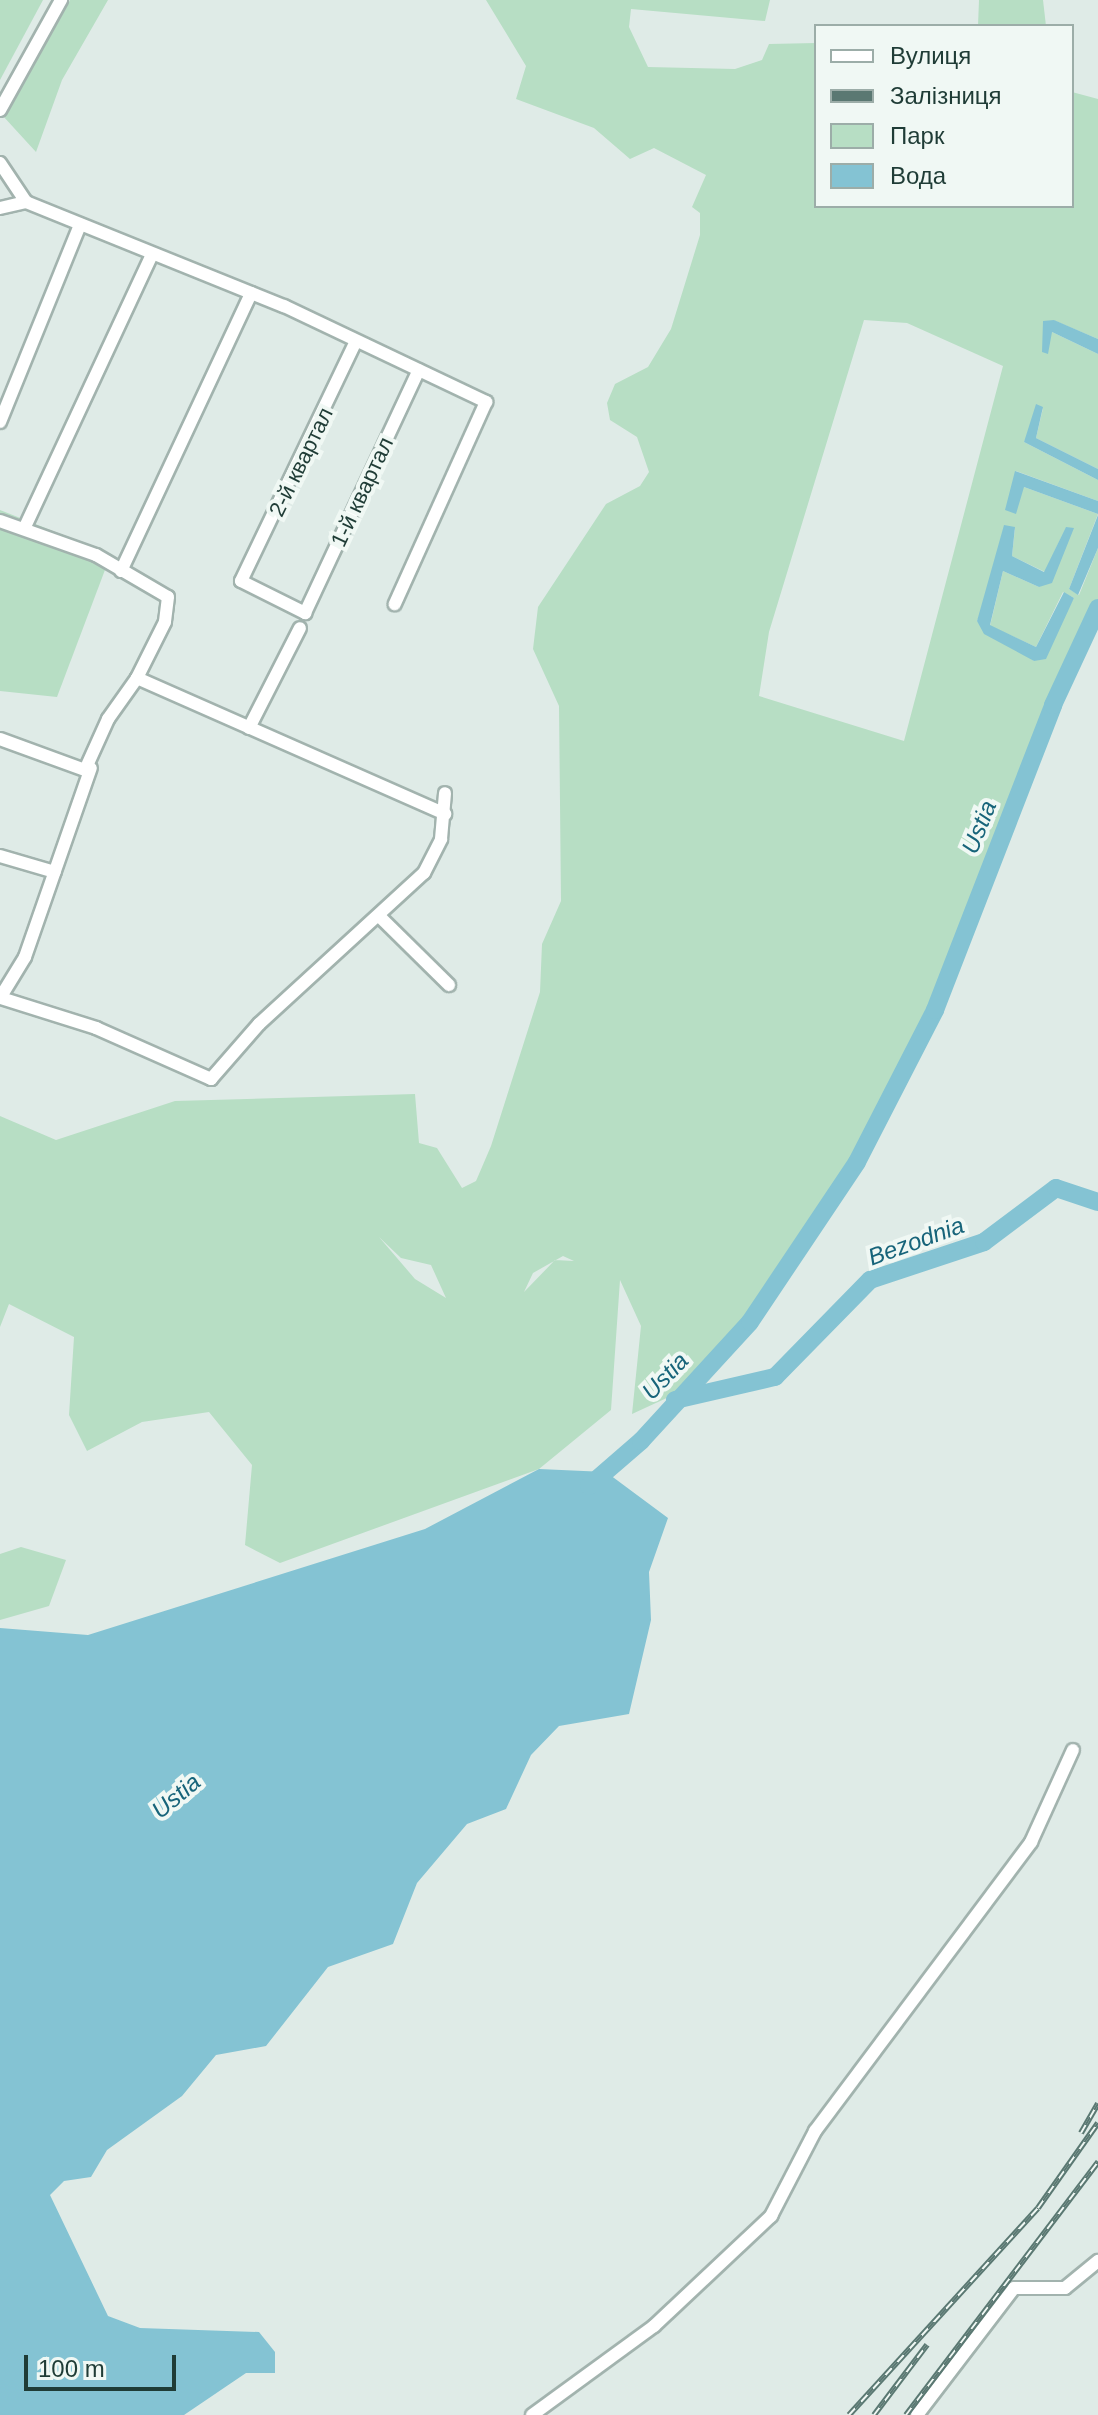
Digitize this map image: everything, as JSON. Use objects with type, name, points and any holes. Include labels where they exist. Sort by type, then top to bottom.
[{"type":"street","points":[[0,110],[61,0]]},
{"type":"street","points":[[0,163],[26,202],[251,293],[419,370],[487,408],[395,604]]},
{"type":"street","points":[[0,208],[26,202]]},
{"type":"street","points":[[0,422],[80,225]]},
{"type":"street","points":[[24,529],[152,255]]},
{"type":"street","points":[[121,571],[251,293]]},
{"type":"street","name":"2-й квартал","points":[[305,613],[241,581],[356,341]]},
{"type":"street","name":"1-й квартал","points":[[305,613],[419,370]]},
{"type":"street","points":[[0,521],[121,571],[171,602],[137,678],[108,719],[25,957],[0,998],[96,1028],[211,1079],[259,1024],[380,917],[424,873],[445,814],[445,793]]},
{"type":"street","points":[[249,728],[300,628]]},
{"type":"street","points":[[137,678],[445,814]]},
{"type":"street","points":[[0,739],[76,770],[91,768]]},
{"type":"street","points":[[0,856],[55,872]]},
{"type":"street","points":[[380,917],[449,985]]},
{"type":"street","points":[[532,2415],[654,2326],[771,2216],[815,2131],[1031,1842],[1073,1750]]},
{"type":"street","points":[[917,2415],[1014,2288],[1065,2288],[1098,2261]]},
{"type":"green space","points":[[0,0],[43,0],[0,80]]},
{"type":"green space","points":[[70,0],[108,0],[62,80],[36,152],[3,116]]},
{"type":"green space","points":[[486,0],[770,0],[765,21],[631,9],[629,27],[648,67],[735,69],[762,60],[769,44],[814,43],[814,208],[1074,208],[1074,93],[1098,99],[1098,339],[1053,320],[1052,332],[1098,354],[1098,469],[1036,438],[1043,408],[1024,442],[1098,480],[1098,501],[1016,471],[1024,487],[1098,514],[1069,589],[1079,595],[1098,548],[1098,600],[1049,704],[902,1074],[808,1230],[744,1318],[671,1396],[632,1414],[641,1326],[620,1280],[611,1410],[539,1469],[280,1563],[245,1545],[252,1465],[209,1412],[142,1422],[87,1451],[69,1415],[74,1337],[9,1304],[0,1327],[0,1116],[56,1140],[175,1101],[415,1094],[419,1143],[437,1148],[462,1188],[476,1181],[491,1146],[540,992],[542,944],[561,901],[559,706],[533,649],[538,607],[606,504],[640,486],[649,472],[637,437],[610,420],[607,403],[615,384],[648,367],[671,329],[700,235],[700,213],[692,207],[706,175],[654,148],[630,159],[594,128],[516,99],[526,66]],"holes":[[[864,320],[907,323],[1003,366],[904,741],[759,696],[769,632]],[[1066,527],[1039,587],[1003,571],[990,626],[1036,647],[1063,592],[1074,598],[1034,661],[977,621],[1015,528],[1012,556],[1045,572]],[[379,1237],[401,1258],[431,1265],[446,1298],[415,1279]],[[554,1261],[524,1292],[533,1273]]]},
{"type":"green space","points":[[979,0],[1043,0],[1046,24],[978,24]]},
{"type":"green space","points":[[0,510],[111,554],[57,697],[0,691]]},
{"type":"green space","points":[[21,1547],[66,1560],[49,1606],[0,1620],[0,1554]]},
{"type":"water","points":[[1054,320],[1098,339],[1098,354],[1052,332],[1048,354],[1042,352],[1043,321]]},
{"type":"water","points":[[1036,404],[1043,407],[1036,438],[1098,469],[1098,480],[1024,442]]},
{"type":"water","points":[[1015,471],[1098,501],[1098,514],[1024,487],[1016,514],[1005,510]]},
{"type":"water","points":[[1098,515],[1098,548],[1078,595],[1069,589]]},
{"type":"water","points":[[1004,525],[1015,527],[1012,556],[1044,572],[1066,527],[1074,528],[1052,583],[1039,587],[1003,571],[990,625],[1036,647],[1064,592],[1074,598],[1046,659],[1034,661],[984,634],[977,621]]},
{"type":"water","points":[[539,1469],[606,1472],[668,1518],[649,1572],[651,1620],[629,1714],[559,1726],[531,1755],[506,1809],[467,1824],[417,1883],[393,1944],[328,1967],[266,2046],[216,2055],[182,2096],[107,2150],[91,2177],[64,2181],[50,2195],[108,2316],[140,2328],[259,2332],[275,2352],[275,2373],[246,2373],[184,2415],[0,2415],[0,1628],[88,1635],[425,1529]]},
{"type":"waterway","name":"Ustia","points":[[589,1486],[641,1441],[750,1322],[857,1162],[935,1010],[1053,705],[1098,608]]},
{"type":"waterway","name":"Bezodnia","points":[[675,1400],[775,1377],[870,1280],[984,1242],[1056,1188],[1098,1202]]},
{"type":"railway","points":[[1081,2133],[1098,2103]]},
{"type":"railway","points":[[849,2415],[1038,2208],[1098,2123]]},
{"type":"railway","points":[[906,2415],[1098,2162]]},
{"type":"railway","points":[[874,2415],[927,2345]]}]
